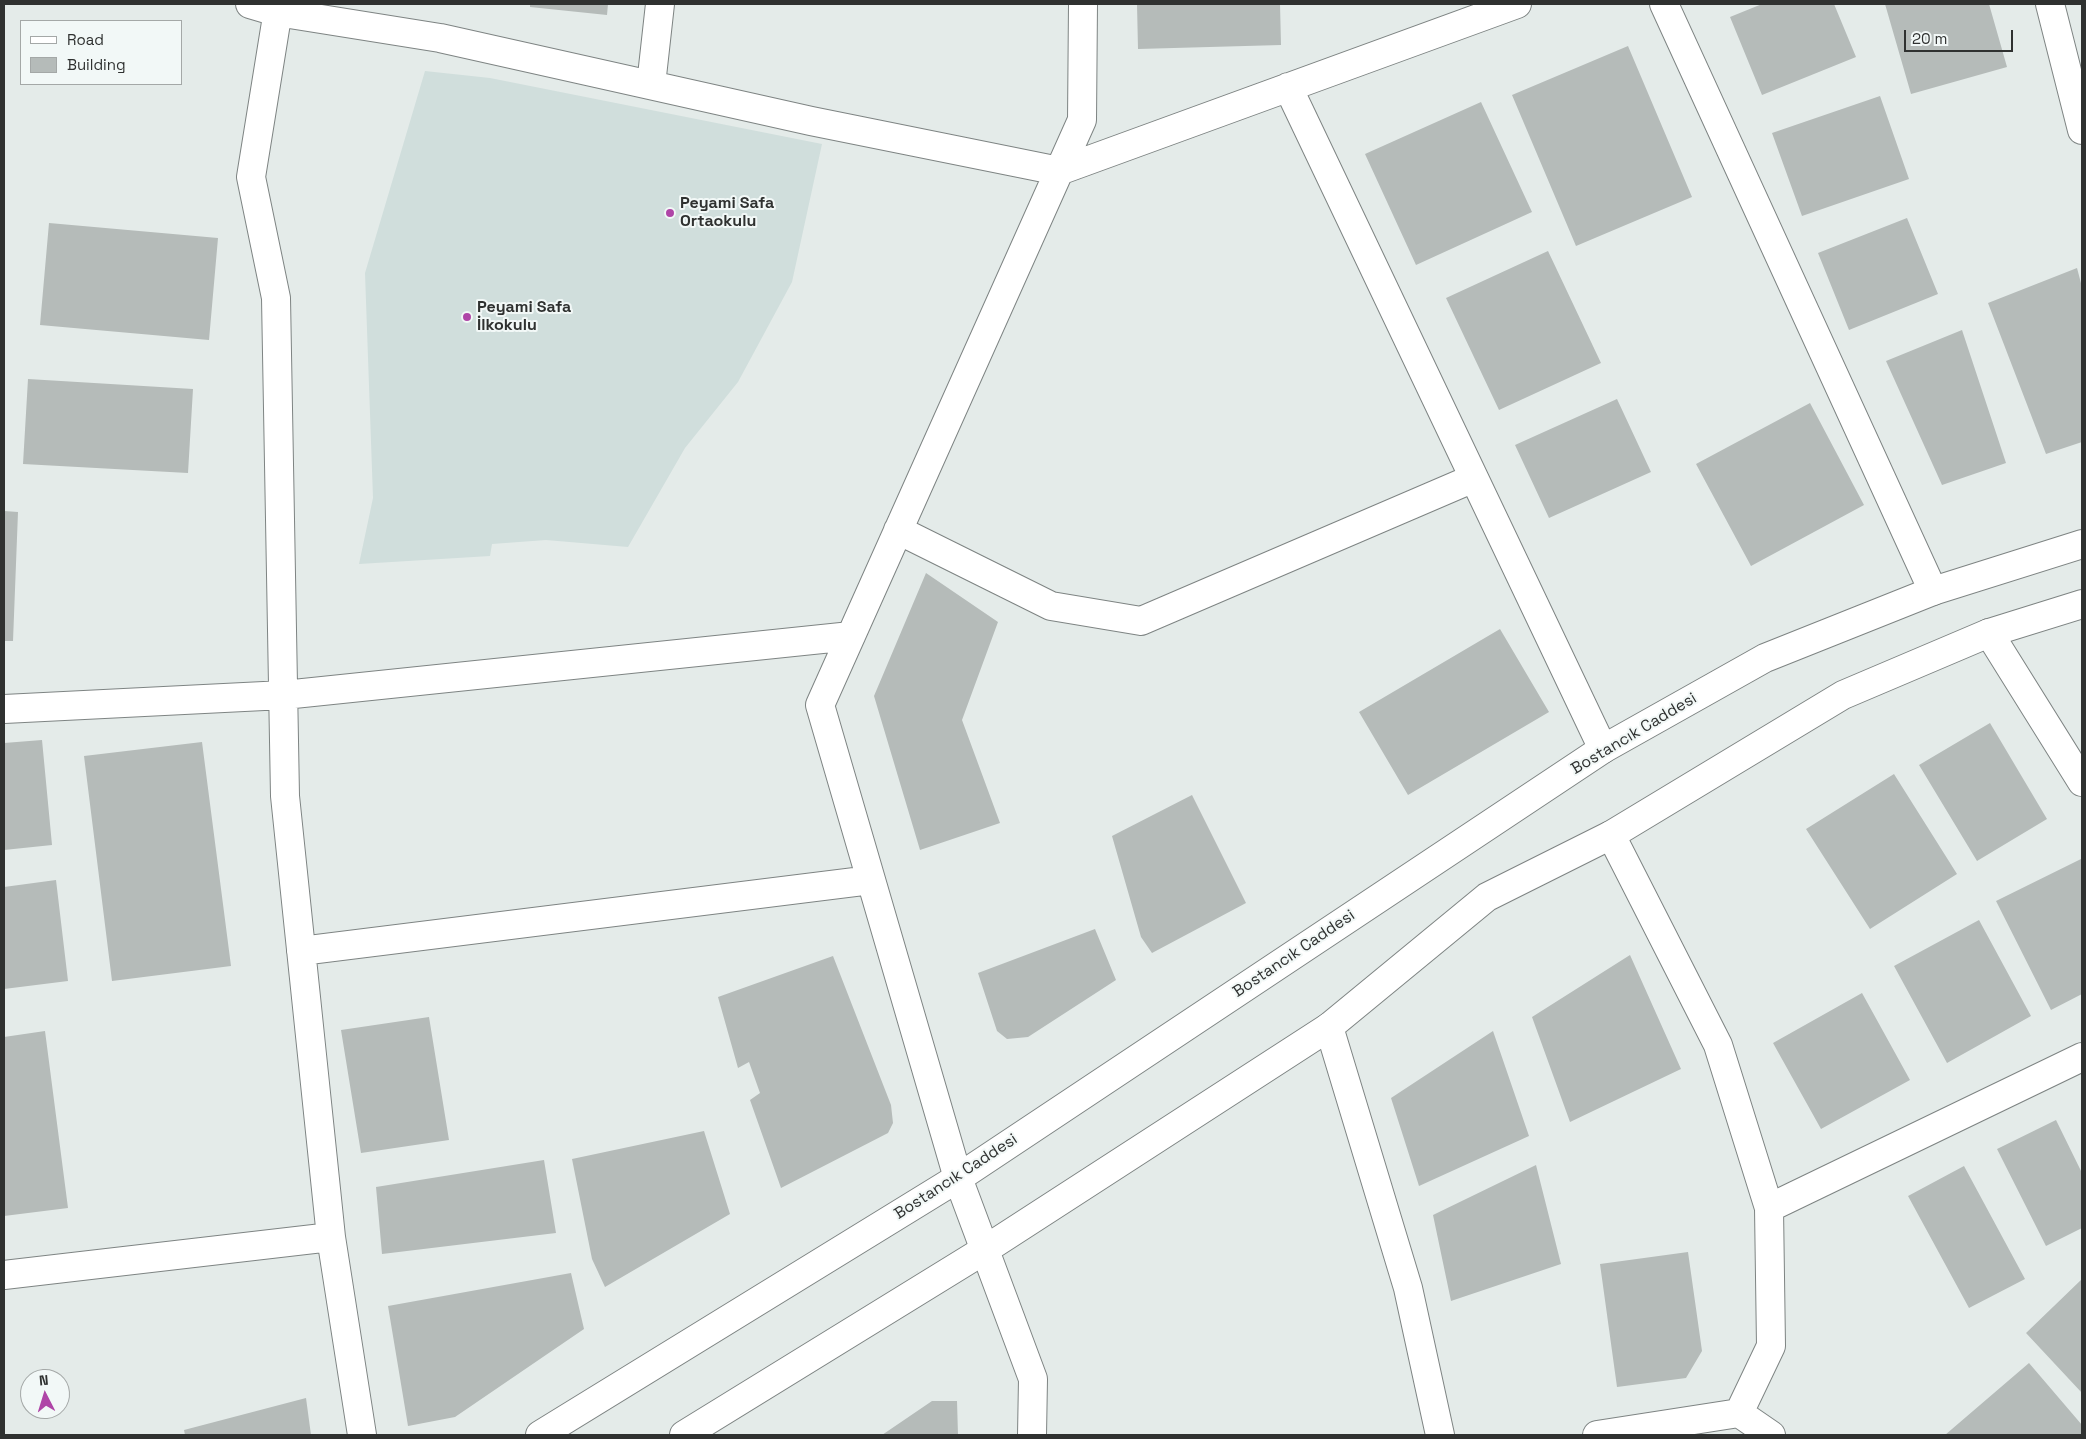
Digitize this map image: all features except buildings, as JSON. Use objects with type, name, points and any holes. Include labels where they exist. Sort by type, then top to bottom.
[{"type":"street","points":[[250,4],[440,38],[811,121],[1060,170],[1517,4]]},
{"type":"street","points":[[651,85],[660,4]]},
{"type":"street","points":[[1032,1435],[1033,1379],[958,1178],[820,705],[1082,120],[1083,4]]},
{"type":"street","points":[[1664,4],[1933,591]]},
{"type":"street","points":[[2050,4],[2082,130]]},
{"type":"street","points":[[278,8],[251,178],[276,298],[285,796],[330,1237],[362,1435]]},
{"type":"street","points":[[1288,87],[1603,749]]},
{"type":"street","points":[[898,530],[1051,606],[1141,621],[1474,478]]},
{"type":"street","name":"Bostancık Caddesi","points":[[540,1435],[958,1178],[1603,749],[1764,658],[1933,591],[2082,544]]},
{"type":"street","points":[[684,1435],[986,1249],[1329,1027],[1487,897],[1611,835],[1843,695],[1989,633],[2082,604]]},
{"type":"street","points":[[1989,633],[2082,782]]},
{"type":"street","points":[[4,709],[284,695],[851,636]]},
{"type":"street","points":[[1611,835],[1718,1045],[1769,1208],[1771,1346],[1738,1413]]},
{"type":"street","points":[[301,951],[872,880]]},
{"type":"street","points":[[1329,1027],[1408,1288],[1440,1435]]},
{"type":"street","points":[[1769,1208],[2082,1057]]},
{"type":"street","points":[[4,1275],[330,1237]]},
{"type":"street","points":[[1597,1435],[1738,1413],[1771,1435]]},
{"type":"shaded area","points":[[425,71],[490,78],[822,144],[792,282],[738,382],[685,448],[628,547],[546,540],[492,544],[490,556],[359,564],[373,498],[365,273]]},
{"type":"place","name":"Peyami Safa Ortaokulu","points":[[670,213]]},
{"type":"place","name":"Peyami Safa İlkokulu","points":[[467,317]]}]
